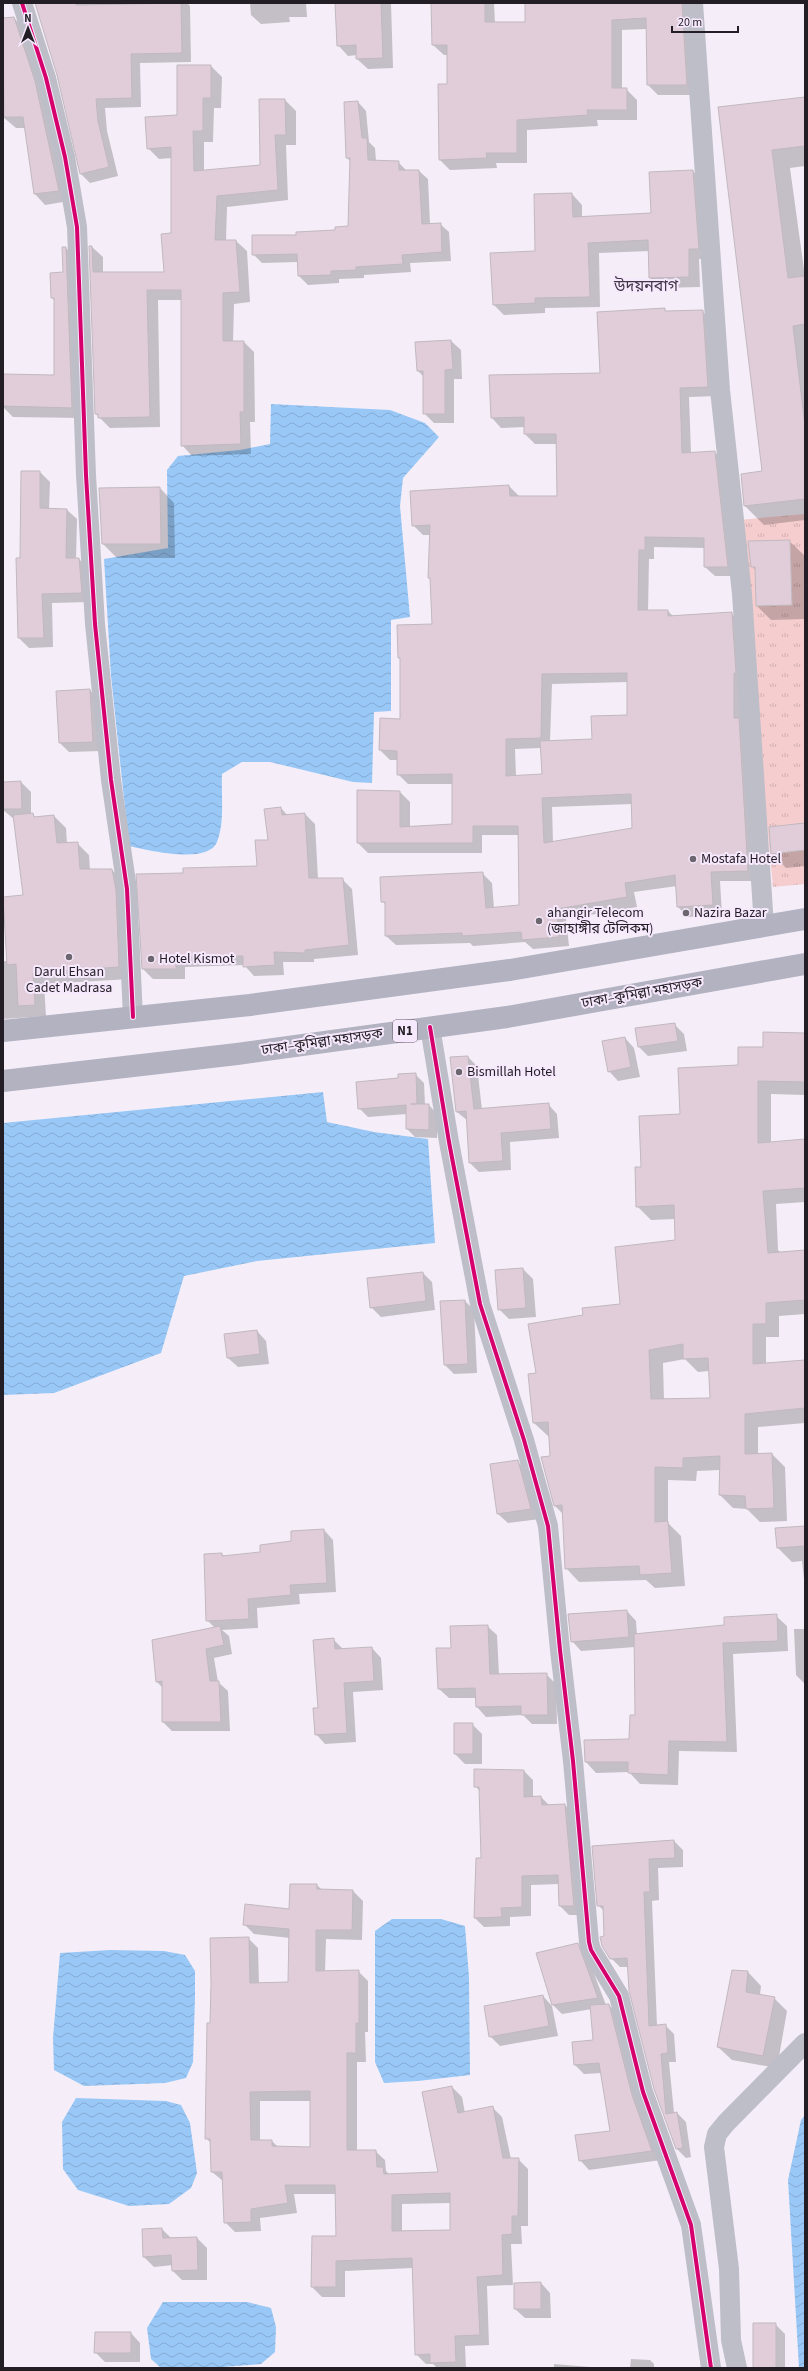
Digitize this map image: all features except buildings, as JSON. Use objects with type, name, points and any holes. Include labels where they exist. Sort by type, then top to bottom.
[{"type":"highway","points":[[3,1031],[250,1005],[510,970],[805,919]]},
{"type":"highway","name":"ঢাকা–কুমিল্লা মহাসড়ক","points":[[3,1081],[237,1054],[507,1017],[805,964]]},
{"type":"street","points":[[22,3],[46,78],[65,157],[78,227],[86,475],[95,624],[111,780],[127,889],[133,1017]]},
{"type":"street","points":[[693,3],[720,390],[742,594],[764,926]]},
{"type":"street","points":[[430,1027],[449,1142],[480,1304],[524,1440],[548,1526],[573,1761],[589,1942],[591,1950],[619,1996],[643,2092],[691,2225],[711,2368]]},
{"type":"street","points":[[737,2368],[732,2340],[729,2270],[714,2147],[717,2134],[726,2123],[805,2043]]},
{"type":"green space","points":[[805,514],[805,884],[773,887],[738,520]]},
{"type":"water","points":[[271,404],[390,410],[425,423],[439,437],[403,478],[400,506],[410,617],[391,620],[391,711],[374,712],[372,783],[353,782],[270,762],[242,762],[222,774],[221,826],[217,842],[211,849],[202,853],[176,854],[162,853],[129,846],[111,676],[104,559],[168,548],[167,470],[178,456],[240,450],[270,444]]},
{"type":"water","points":[[323,1092],[327,1122],[374,1132],[428,1139],[435,1243],[257,1261],[184,1276],[161,1353],[54,1393],[3,1395],[3,1123]]},
{"type":"water","points":[[392,1919],[441,1919],[465,1926],[469,1977],[470,2075],[384,2083],[375,2062],[375,1931]]},
{"type":"water","points":[[110,1950],[164,1951],[185,1955],[195,1971],[193,2062],[186,2078],[165,2083],[84,2086],[54,2070],[53,2038],[60,1953]]},
{"type":"water","points":[[76,2098],[166,2101],[181,2105],[190,2123],[197,2173],[191,2188],[169,2204],[129,2206],[78,2190],[63,2169],[62,2122]]},
{"type":"water","points":[[805,2115],[805,2368],[799,2368],[788,2180],[801,2120]]},
{"type":"water","points":[[163,2302],[247,2302],[271,2308],[276,2327],[275,2352],[261,2364],[209,2368],[161,2368],[151,2359],[147,2328]]},
{"type":"cycle path","points":[[22,3],[46,78],[65,157],[77,227],[86,475],[95,624],[111,780],[127,889],[133,1017]]},
{"type":"cycle path","points":[[430,1027],[449,1142],[480,1304],[524,1440],[548,1526],[573,1761],[589,1942],[591,1950],[619,1996],[643,2092],[691,2225],[711,2368]]},
{"type":"place","name":"Mostafa Hotel","points":[[693,859]]},
{"type":"place","name":"Nazira Bazar","points":[[686,913]]},
{"type":"place","name":"ahangir Telecom (জাহাঙ্গীর টেলিকম)","points":[[539,921]]},
{"type":"place","name":"Darul Ehsan Cadet Madrasa","points":[[69,957]]},
{"type":"place","name":"Hotel Kismot","points":[[151,959]]},
{"type":"place","name":"Bismillah Hotel","points":[[459,1072]]},
{"type":"district","name":"উদয়নবাগ","points":[[646,286]]}]
